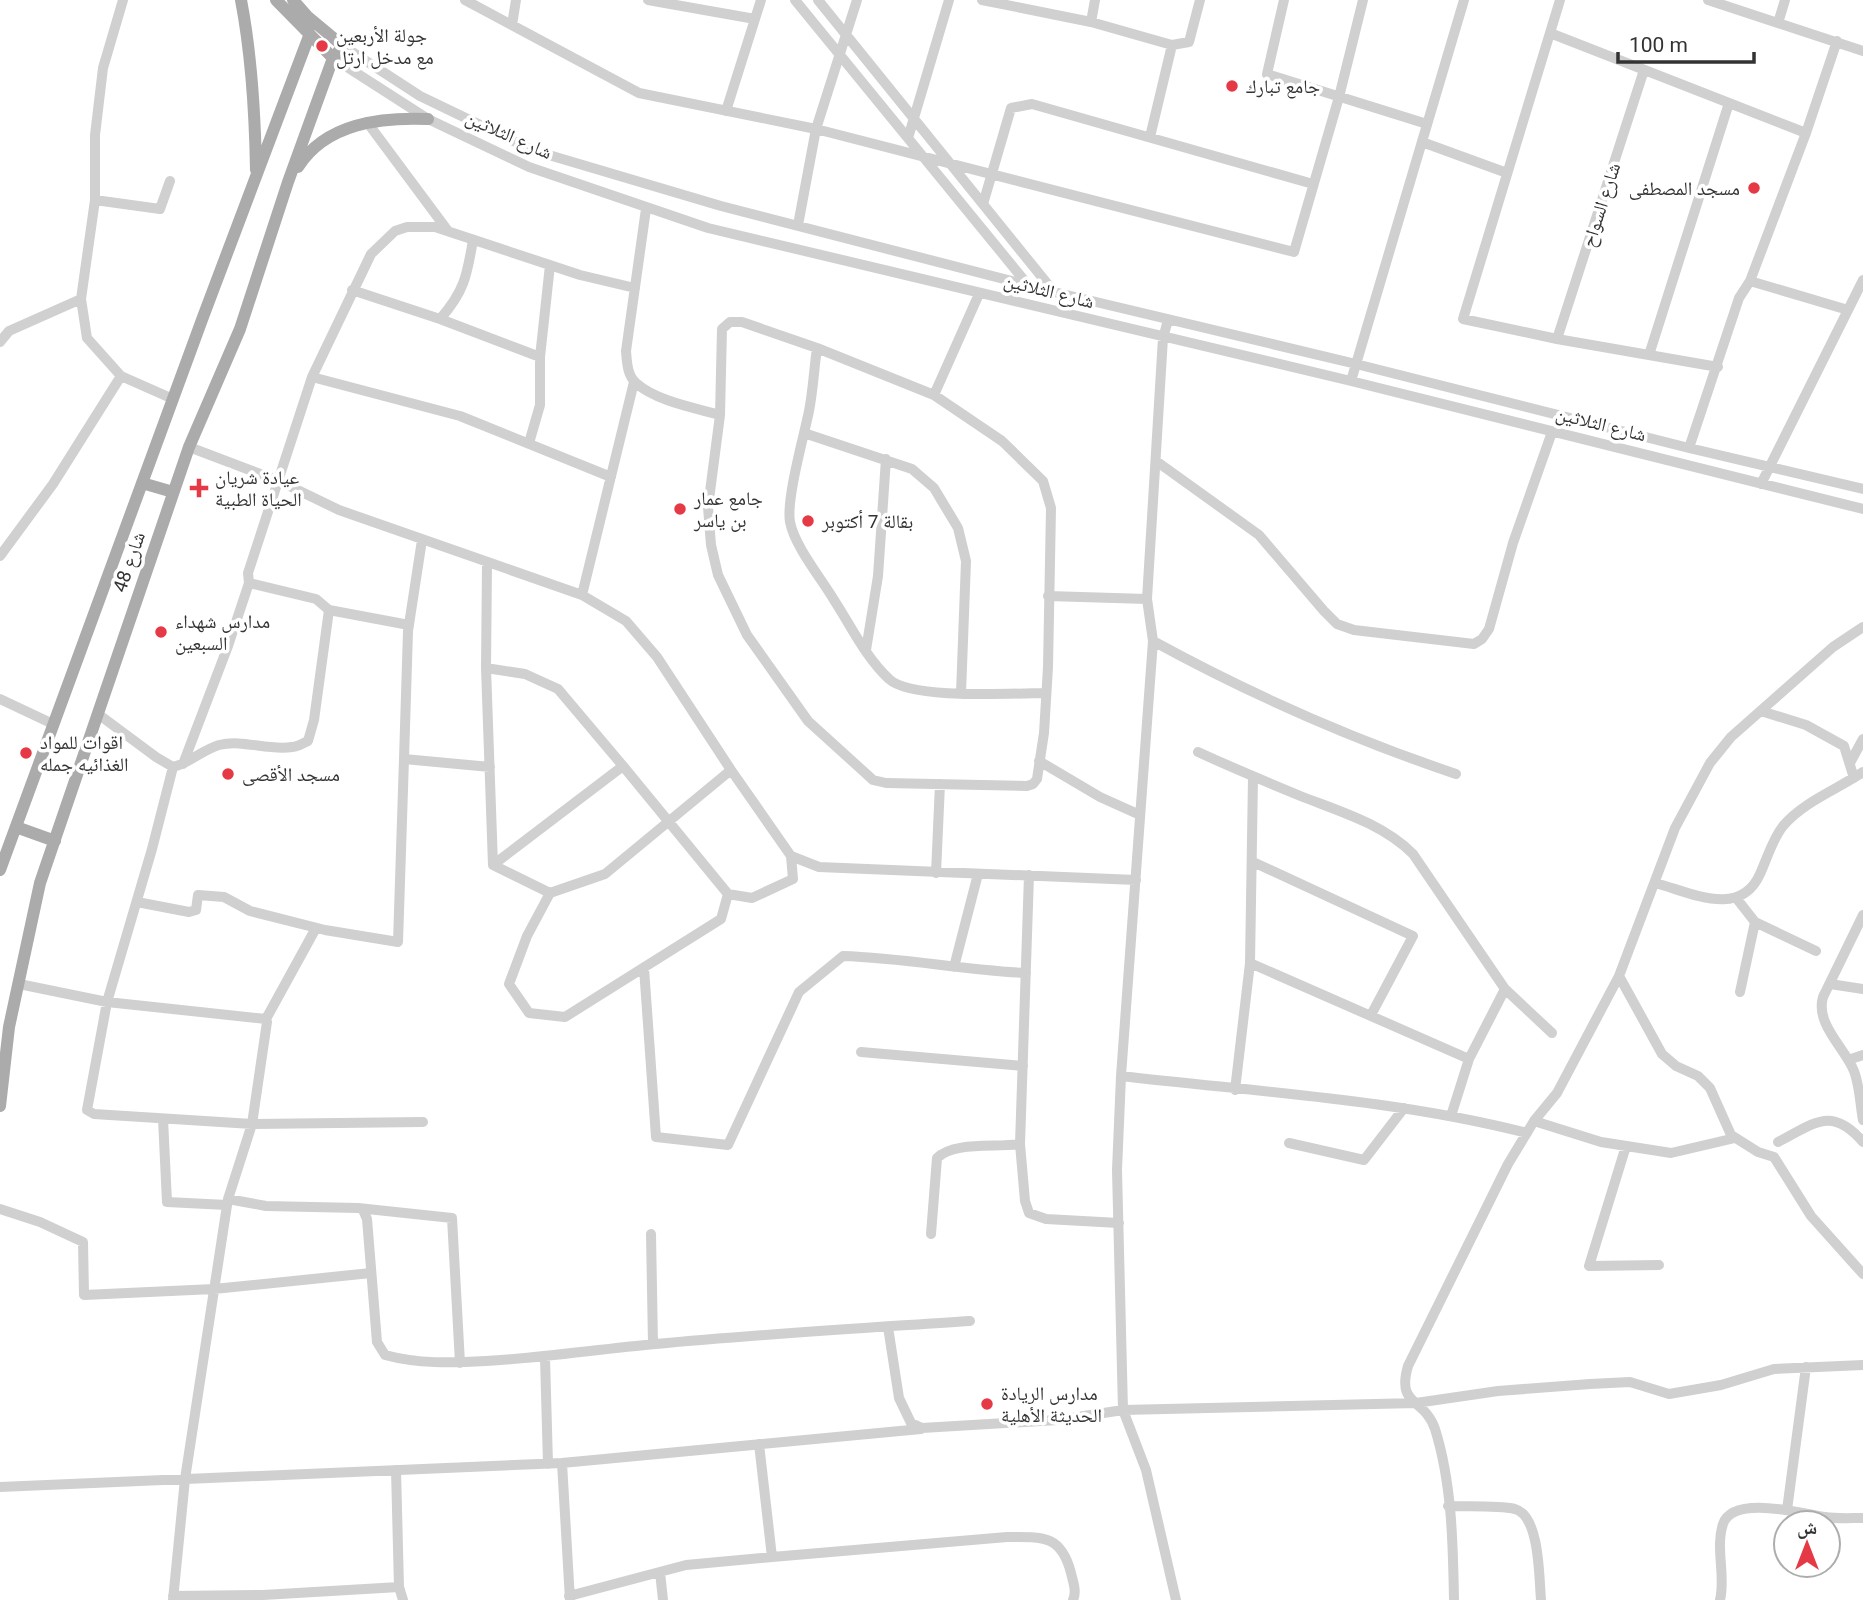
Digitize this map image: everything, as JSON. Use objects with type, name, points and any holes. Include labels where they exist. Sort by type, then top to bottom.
[{"type":"main road","points":[[241,0],[250,48],[257,179]]},
{"type":"main road","name":"شارع الثلاثين","points":[[275,0],[333,58]]},
{"type":"main road","name":"شارع الثلاثين","points":[[293,0],[307,16],[343,46]]},
{"type":"main road","name":"شارع 48","points":[[0,870],[309,36],[307,16]]},
{"type":"main road","name":"شارع 48","points":[[0,1106],[9,1027],[40,883],[189,447],[240,329],[288,182],[333,58],[343,46]]},
{"type":"main road","points":[[288,182],[304,156],[330,136],[367,122],[398,118],[428,119]]},
{"type":"main road","points":[[142,483],[173,492]]},
{"type":"main road","points":[[16,827],[55,841]]},
{"type":"street","points":[[122,0],[103,68],[96,135],[96,200],[80,299],[87,338],[121,376],[173,399]]},
{"type":"street","points":[[464,0],[639,93],[816,129],[1294,252],[1339,97],[1363,0]]},
{"type":"street","points":[[512,25],[516,0]]},
{"type":"street","points":[[648,0],[755,19]]},
{"type":"street","points":[[726,111],[761,0]]},
{"type":"street","points":[[795,0],[1028,285]]},
{"type":"street","points":[[818,0],[1054,292]]},
{"type":"street","points":[[798,225],[816,129],[857,0]]},
{"type":"street","points":[[908,138],[949,0]]},
{"type":"street","points":[[982,0],[1091,22],[1172,45],[1189,42],[1200,0]]},
{"type":"street","points":[[1091,22],[1096,0]]},
{"type":"street","points":[[1284,0],[1267,74],[1427,124]]},
{"type":"street","points":[[1351,381],[1464,0]]},
{"type":"street","points":[[1560,0],[1463,319],[1557,340],[1718,367]]},
{"type":"street","points":[[1708,0],[1863,51]]},
{"type":"street","points":[[1778,23],[1785,0]]},
{"type":"street","points":[[1550,33],[1806,133]]},
{"type":"street","points":[[1689,448],[1739,298],[1750,281],[1806,133],[1837,41]]},
{"type":"street","points":[[1150,137],[1172,45]]},
{"type":"street","name":"شارع الثلاثين","points":[[343,46],[420,96],[533,150],[798,225],[1054,292],[1863,489]]},
{"type":"street","name":"شارع الثلاثين","points":[[333,58],[428,119],[529,167],[708,229],[1351,381],[1863,509]]},
{"type":"street","name":"شارع السواح","points":[[1557,340],[1644,70]]},
{"type":"street","points":[[1649,355],[1729,103]]},
{"type":"street","points":[[984,204],[1011,108],[1032,104],[1314,184]]},
{"type":"street","points":[[367,122],[448,231]]},
{"type":"street","points":[[1422,142],[1507,173]]},
{"type":"street","points":[[96,200],[160,209],[170,181]]},
{"type":"street","points":[[646,209],[626,351],[627,367],[634,382],[673,402],[720,415]]},
{"type":"street","points":[[423,1122],[252,1124],[94,1114],[86,1110],[107,1002],[129,920],[137,902],[178,766],[228,646],[249,583],[248,573],[312,377],[370,254],[395,231],[407,226],[435,227],[550,265],[635,288]]},
{"type":"street","points":[[440,319],[458,299],[468,271],[473,240]]},
{"type":"street","points":[[529,443],[540,405],[540,357],[550,265]]},
{"type":"street","points":[[1761,484],[1863,279]]},
{"type":"street","points":[[1750,281],[1848,310]]},
{"type":"street","points":[[352,290],[440,319],[540,357]]},
{"type":"street","points":[[934,395],[979,294]]},
{"type":"street","points":[[0,342],[9,331],[80,299]]},
{"type":"street","points":[[1168,320],[1163,338],[1147,599],[1153,641],[1121,1076],[1117,1170],[1123,1410],[1146,1470],[1177,1600]]},
{"type":"street","points":[[730,322],[742,322],[817,348],[934,395],[1002,441],[1043,481],[1051,508],[1044,733],[1037,779],[1027,786],[886,783],[865,775],[808,721],[747,635],[718,575],[711,545],[708,507],[720,415],[722,329],[730,322]]},
{"type":"street","points":[[817,348],[792,490],[790,521],[802,548],[866,650],[889,680],[915,690],[1046,693]]},
{"type":"street","points":[[0,556],[53,484],[121,376]]},
{"type":"street","points":[[312,377],[460,416],[611,477]]},
{"type":"street","points":[[582,595],[634,382]]},
{"type":"street","points":[[1156,461],[1259,535],[1337,624],[1354,631],[1474,644],[1482,639],[1489,629],[1513,543],[1552,432]]},
{"type":"street","points":[[804,433],[912,469],[934,488],[958,527],[966,561],[961,693]]},
{"type":"street","points":[[189,447],[279,481],[339,510],[582,595],[626,621],[657,657],[731,770],[792,856],[819,867],[1136,880]]},
{"type":"street","points":[[866,650],[878,576],[886,459]]},
{"type":"street","points":[[137,902],[189,912],[196,910],[198,895],[223,897],[250,911],[316,928],[398,942],[409,625],[422,540]]},
{"type":"street","points":[[487,563],[486,668],[493,865]]},
{"type":"street","points":[[249,583],[316,599],[329,610],[409,625]]},
{"type":"street","points":[[1048,596],[1147,599]]},
{"type":"street","points":[[178,766],[197,754],[220,745],[235,743],[292,747],[308,741],[314,720],[329,610]]},
{"type":"street","points":[[1454,1600],[1453,1549],[1440,1445],[1433,1423],[1406,1395],[1404,1381],[1408,1366],[1508,1164],[1534,1121],[1557,1093],[1619,976],[1679,819],[1710,763],[1731,737],[1833,647],[1863,627]]},
{"type":"street","points":[[1153,641],[1211,673],[1296,711],[1395,753],[1456,774]]},
{"type":"street","points":[[486,668],[525,674],[558,689],[728,894],[752,898],[793,879],[792,856]]},
{"type":"street","points":[[0,699],[53,724]]},
{"type":"street","points":[[1655,883],[1717,899],[1737,899],[1755,885],[1776,837],[1788,821],[1859,775],[1850,764],[1844,746],[1825,734],[1761,711]]},
{"type":"street","points":[[98,714],[156,757],[178,766]]},
{"type":"street","points":[[1850,764],[1863,739]]},
{"type":"street","points":[[1198,752],[1373,825],[1404,845],[1506,989],[1552,1033]]},
{"type":"street","points":[[404,759],[490,767]]},
{"type":"street","points":[[1039,761],[1100,797],[1140,815]]},
{"type":"street","points":[[493,865],[623,766]]},
{"type":"street","points":[[728,894],[720,919],[565,1017],[529,1013],[509,984],[527,936],[550,893],[605,874],[731,770]]},
{"type":"street","points":[[1235,1090],[1250,963],[1253,777]]},
{"type":"street","points":[[936,873],[940,784]]},
{"type":"street","points":[[1253,862],[1413,936],[1371,1015]]},
{"type":"street","points":[[493,865],[550,893]]},
{"type":"street","points":[[954,967],[978,874]]},
{"type":"street","points":[[1029,876],[1020,1144],[1029,1213],[1046,1219],[1119,1223]]},
{"type":"street","points":[[1737,899],[1755,922],[1816,951]]},
{"type":"street","points":[[1863,915],[1821,1003],[1822,1013],[1856,1077],[1863,1120]]},
{"type":"street","points":[[1740,992],[1755,922]]},
{"type":"street","points":[[316,928],[266,1019],[252,1124],[227,1202],[185,1479],[173,1598],[399,1587]]},
{"type":"street","points":[[645,968],[656,1137],[727,1145],[799,992],[843,956],[884,957],[1026,973]]},
{"type":"street","points":[[1250,963],[1469,1059]]},
{"type":"street","points":[[1619,976],[1662,1054],[1676,1066],[1698,1076],[1710,1088],[1731,1135],[1758,1152],[1774,1157],[1811,1216],[1863,1274]]},
{"type":"street","points":[[1830,984],[1863,989]]},
{"type":"street","points":[[19,985],[107,1002],[266,1019]]},
{"type":"street","points":[[1451,1116],[1469,1059],[1506,989]]},
{"type":"street","points":[[861,1052],[1023,1066]]},
{"type":"street","points":[[1848,1060],[1863,1055]]},
{"type":"street","points":[[1121,1076],[1235,1090],[1330,1097],[1451,1116],[1527,1133]]},
{"type":"street","points":[[1289,1143],[1364,1160],[1404,1108]]},
{"type":"street","points":[[163,1119],[167,1202],[358,1208],[452,1219],[460,1363]]},
{"type":"street","points":[[1778,1142],[1822,1120],[1833,1119],[1850,1127],[1863,1142]]},
{"type":"street","points":[[1534,1121],[1601,1142],[1671,1153],[1735,1138]]},
{"type":"street","points":[[931,1234],[937,1158],[944,1151],[957,1148],[1020,1144]]},
{"type":"street","points":[[1626,1146],[1589,1266],[1660,1265]]},
{"type":"street","points":[[0,1209],[40,1222],[83,1242],[84,1295],[214,1289],[371,1273]]},
{"type":"street","points":[[363,1210],[367,1219],[377,1342],[385,1355],[406,1361],[460,1363],[545,1358],[653,1344],[970,1321]]},
{"type":"street","points":[[651,1234],[653,1344]]},
{"type":"street","points":[[888,1327],[899,1398],[911,1423],[922,1429]]},
{"type":"street","points":[[545,1358],[548,1464]]},
{"type":"street","points":[[0,1487],[548,1464],[922,1429],[1058,1420],[1123,1410],[1416,1403],[1498,1391],[1630,1382],[1669,1394],[1721,1385],[1774,1368],[1863,1365]]},
{"type":"street","points":[[1787,1509],[1806,1367]]},
{"type":"street","points":[[759,1444],[772,1557]]},
{"type":"street","points":[[562,1463],[569,1598],[686,1565],[1007,1537],[1041,1537],[1056,1544],[1067,1558],[1076,1594],[1073,1600]]},
{"type":"street","points":[[396,1470],[399,1587],[403,1600]]},
{"type":"street","points":[[1448,1506],[1516,1509],[1526,1516],[1533,1528],[1541,1600]]},
{"type":"street","points":[[1720,1600],[1723,1521],[1730,1514],[1746,1507],[1773,1509]]},
{"type":"street","points":[[1842,1518],[1863,1518]]},
{"type":"street","points":[[660,1572],[663,1600]]},
{"type":"place","name":"جولة الأربعين مع مدخل ارتل","points":[[322,46]]},
{"type":"place","name":"جامع تبارك","points":[[1232,86]]},
{"type":"place","name":"مسجد المصطفى","points":[[1754,188]]},
{"type":"place","name":"عيادة شريان الحياة الطبية","points":[[199,488]]},
{"type":"place","name":"جامع عمار بن ياسر","points":[[680,509]]},
{"type":"place","name":"بقالة 7 أكتوبر","points":[[808,521]]},
{"type":"place","name":"مدارس شهداء السبعين","points":[[161,632]]},
{"type":"place","name":"اقوات للمواد الغذائيه جمله","points":[[26,753]]},
{"type":"place","name":"مسجد الأقصى","points":[[228,774]]},
{"type":"place","name":"مدارس الريادة الحديثة الأهلية","points":[[987,1404]]}]
